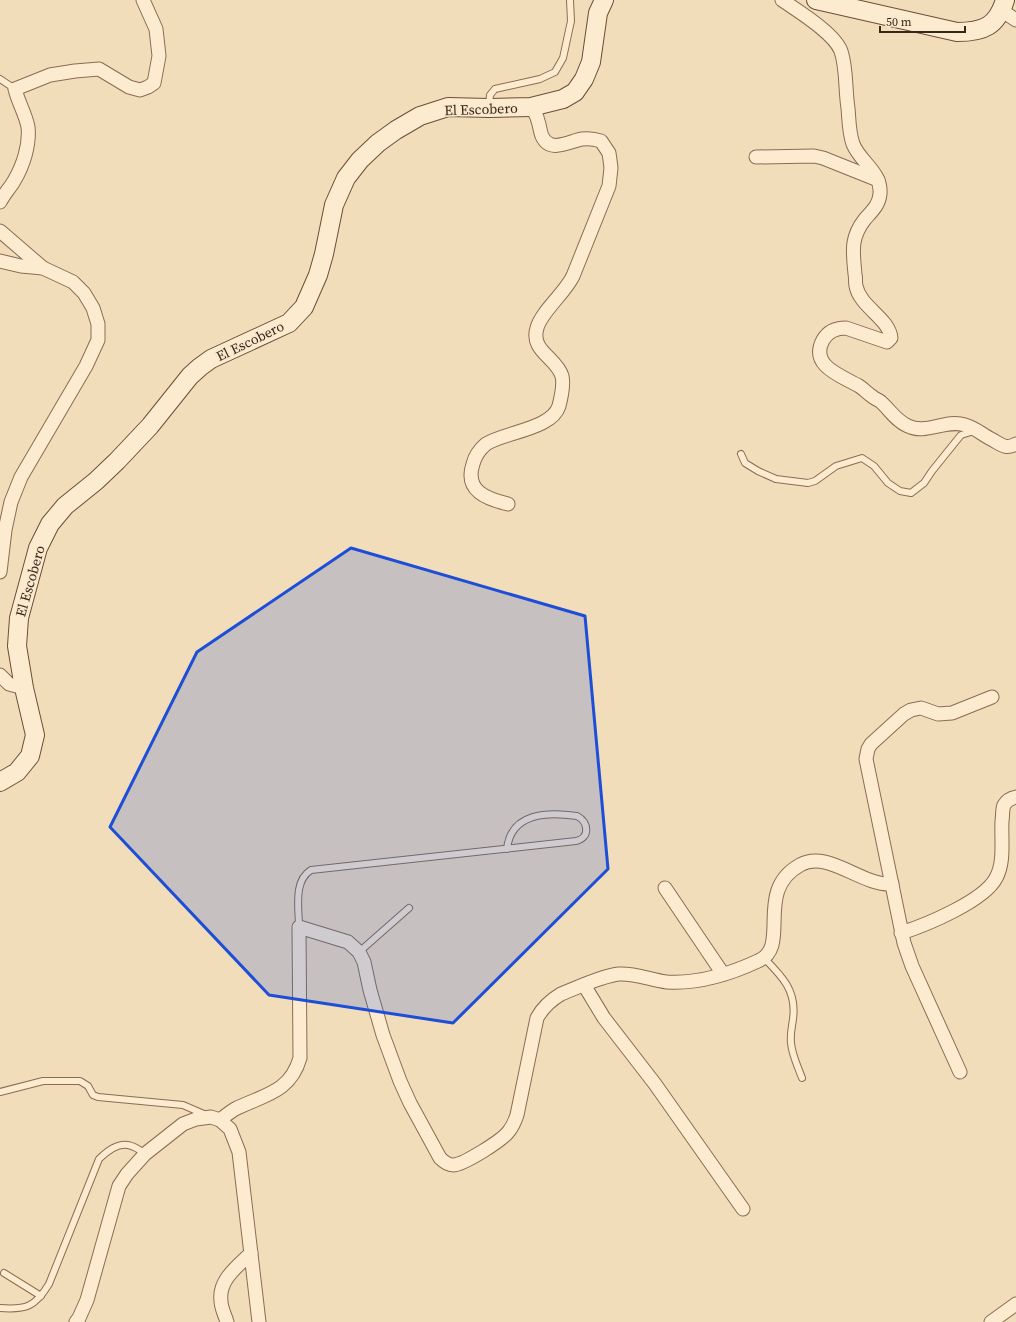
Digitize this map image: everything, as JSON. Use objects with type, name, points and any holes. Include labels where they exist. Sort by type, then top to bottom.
[{"type":"main road","name":"El Escobero","points":[[0,782],[17,772],[30,756],[35,735],[24,688],[17,646],[19,618],[38,548],[50,524],[65,506],[96,481],[150,426],[177,391],[200,367],[211,359],[289,323],[304,308],[320,268],[334,205],[346,178],[360,160],[378,143],[396,130],[420,116],[448,107],[531,107],[563,99],[575,92],[584,80],[591,62],[598,13],[604,0]]},
{"type":"main road","points":[[816,0],[957,32],[967,32],[983,28],[993,23],[1007,10]]},
{"type":"street","points":[[0,202],[14,181],[27,148],[28,127],[15,89],[50,75],[99,69],[110,74],[129,88],[140,90],[154,83],[159,56],[156,29],[143,0]]},
{"type":"street","points":[[782,0],[828,34],[837,43],[843,58],[846,94],[853,142],[857,151],[873,170],[878,180],[880,189],[879,200],[873,211],[857,232],[853,243],[852,253],[857,290],[863,300],[886,326],[891,338],[887,342],[846,328],[840,328],[831,331],[825,337],[820,346],[821,358],[828,368],[860,386],[875,399],[880,401],[894,417],[906,426],[919,430],[946,424],[964,424],[1003,446],[1011,446],[1016,444]]},
{"type":"street","points":[[508,504],[493,500],[479,493],[471,481],[472,467],[478,452],[486,444],[543,422],[553,416],[557,411],[563,380],[561,374],[538,345],[535,338],[536,332],[540,321],[569,284],[573,276],[609,186],[611,168],[609,153],[601,141],[593,138],[564,145],[555,145],[545,140],[531,107]]},
{"type":"street","points":[[756,157],[814,156],[823,158],[878,180]]},
{"type":"street","points":[[0,231],[43,268],[73,282],[84,293],[93,308],[98,324],[98,340],[86,366],[21,476],[11,502],[5,530],[0,572]]},
{"type":"street","points":[[0,261],[21,266],[43,268]]},
{"type":"street","points":[[0,675],[1,678],[9,684],[24,688]]},
{"type":"street","points":[[960,1072],[912,966],[901,933],[867,764],[867,754],[870,744],[904,714],[911,710],[921,708],[938,714],[952,713],[992,697]]},
{"type":"street","points":[[901,933],[924,925],[942,916],[982,894],[992,885],[1001,866],[1003,810],[1008,800],[1016,797]]},
{"type":"street","points":[[76,1322],[80,1318],[87,1300],[119,1186],[126,1174],[145,1154],[183,1124],[196,1119],[215,1118],[275,1092],[292,1077],[300,1058],[299,927],[348,942],[359,952],[364,962],[370,990],[383,1035],[400,1081],[410,1103],[440,1158],[450,1165],[462,1164],[500,1140],[512,1128],[517,1115],[537,1018],[554,998],[584,985],[618,974],[634,975],[654,980],[679,982],[694,981],[723,974],[759,961],[769,953],[773,942],[774,904],[777,890],[789,872],[801,864],[814,861],[827,862],[874,883],[884,885],[892,884]]},
{"type":"street","points":[[666,888],[723,974]]},
{"type":"street","points":[[584,985],[604,1018],[655,1084],[743,1209]]},
{"type":"street","points":[[215,1118],[230,1129],[238,1152],[259,1322]]},
{"type":"street","points":[[227,1322],[221,1304],[221,1288],[228,1276],[251,1253]]},
{"type":"street","points":[[991,1322],[1016,1304]]},
{"type":"lane","points":[[489,108],[490,94],[495,89],[540,80],[555,72],[563,58],[571,21],[570,0]]},
{"type":"lane","points":[[0,79],[15,89]]},
{"type":"lane","points":[[741,454],[745,463],[776,479],[808,483],[815,481],[836,466],[862,458],[874,466],[888,483],[900,491],[911,493],[924,483],[961,435],[976,430]]},
{"type":"lane","points":[[299,927],[299,885],[304,875],[311,870],[507,849],[576,841],[585,836],[586,826],[582,819],[577,816],[537,815],[525,820],[515,829],[510,837],[507,849]]},
{"type":"lane","points":[[359,952],[409,908]]},
{"type":"lane","points":[[764,958],[783,978],[792,994],[794,1002],[791,1034],[792,1048],[802,1078]]},
{"type":"lane","points":[[0,1092],[43,1081],[80,1081],[88,1086],[93,1095],[98,1097],[183,1105],[215,1118]]},
{"type":"lane","points":[[0,1308],[17,1309],[31,1304],[41,1296],[49,1284],[100,1159],[111,1149],[127,1144],[145,1154]]},
{"type":"lane","points":[[4,1273],[41,1296]]},
{"type":"highlighted area","points":[[351,548],[585,616],[608,869],[453,1023],[269,995],[110,827],[197,652]]}]
